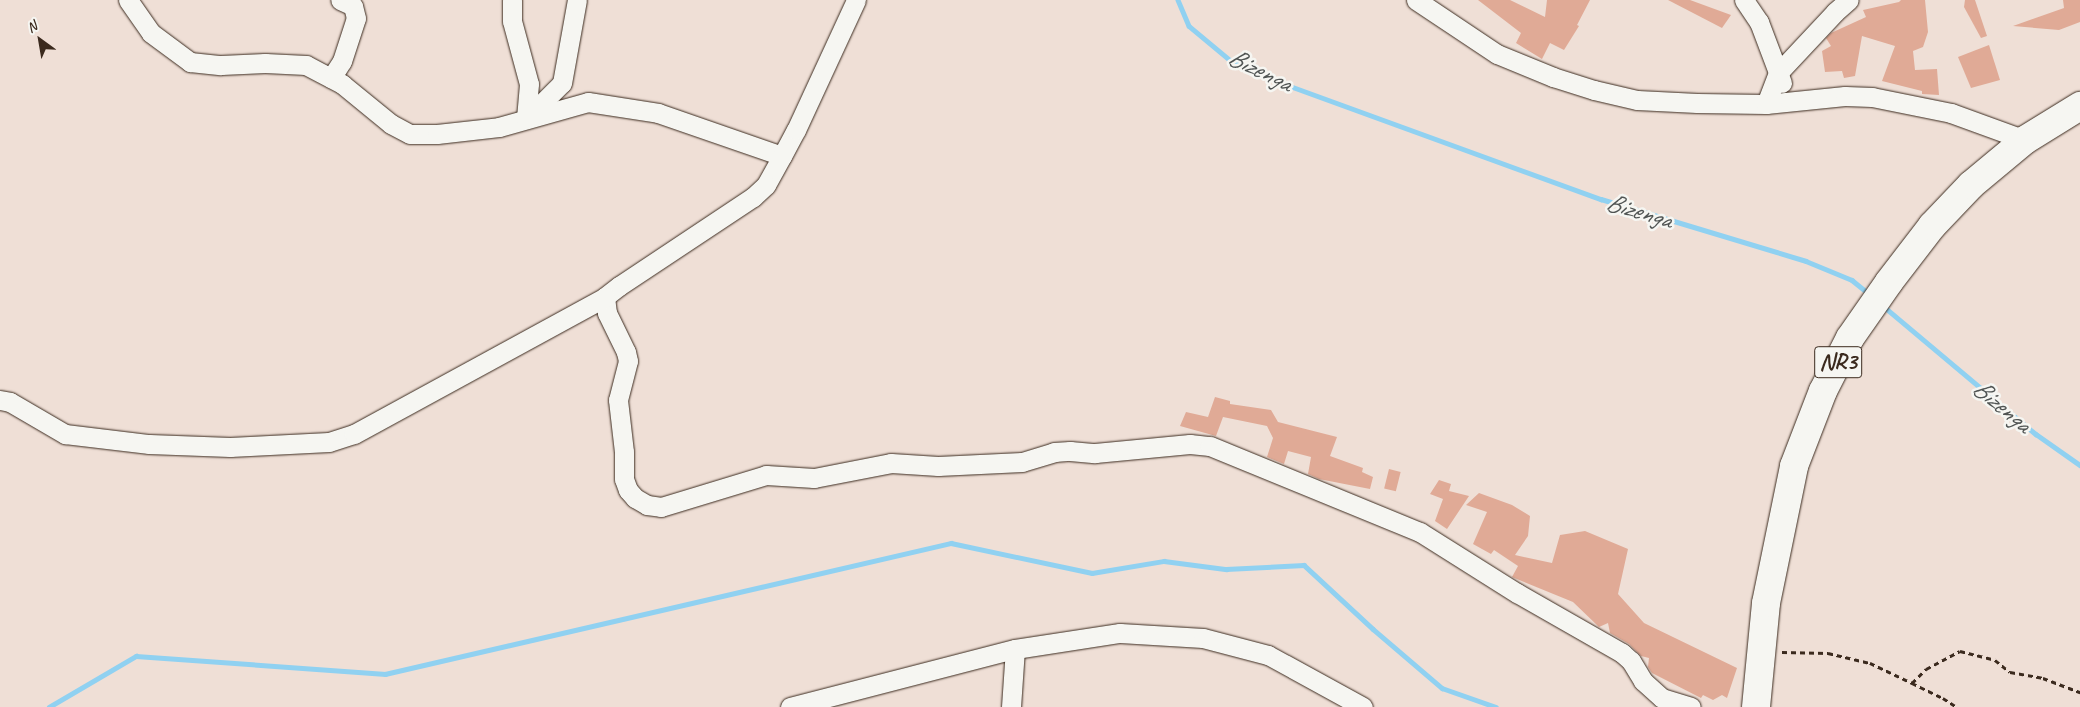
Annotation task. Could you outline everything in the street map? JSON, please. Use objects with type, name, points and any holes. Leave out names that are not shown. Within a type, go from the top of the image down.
[{"type":"highway","name":"NR3","points":[[1756,707],[1766,603],[1794,466],[1823,391],[1850,338],[1889,282],[1932,226],[1971,185],[2025,140],[2080,106]]},
{"type":"street","points":[[128,0],[151,34],[190,62],[221,65],[265,63],[306,65],[331,78],[372,107],[391,124],[410,134],[437,134],[499,128],[588,102],[658,113],[782,156]]},
{"type":"street","points":[[331,78],[342,61],[356,18],[353,6],[340,0]]},
{"type":"street","points":[[512,0],[512,21],[529,84],[526,119]]},
{"type":"street","points":[[526,119],[562,83],[577,0]]},
{"type":"street","points":[[0,400],[10,402],[65,434],[149,444],[221,447],[329,442],[354,434],[605,297],[618,286],[753,197],[766,185],[796,130],[856,0]]},
{"type":"street","points":[[1416,0],[1497,54],[1554,78],[1637,100],[1766,104],[1846,96],[1902,102],[1951,113],[2025,140]]},
{"type":"street","points":[[1744,0],[1759,22],[1789,101]]},
{"type":"street","points":[[1766,104],[1778,73],[1835,12],[1849,0]]},
{"type":"street","points":[[605,297],[607,313],[626,352],[628,361],[618,400],[619,426],[624,452],[624,479],[628,490],[635,498],[647,505],[661,507],[766,475],[814,478],[891,463],[938,466],[1022,462],[1054,452],[1095,453],[1190,444],[1210,446],[1420,532],[1517,593],[1622,653],[1652,691],[1662,698],[1691,707]]},
{"type":"street","points":[[790,707],[1015,649],[1120,633],[1203,638],[1268,655],[1363,707]]},
{"type":"street","points":[[1011,707],[1015,649]]},
{"type":"path","points":[[1760,651],[1828,653],[1870,663],[1943,698],[1957,707]]},
{"type":"path","points":[[1912,683],[1926,669],[1960,651],[1995,660],[2010,672],[2043,678],[2080,692]]},
{"type":"building","points":[[1478,0],[1510,0],[1545,17],[1547,0],[1590,0],[1577,25],[1579,26],[1564,50],[1550,43],[1542,59],[1516,43],[1521,33]]},
{"type":"building","points":[[1668,0],[1690,0],[1731,15],[1722,28]]},
{"type":"building","points":[[1901,0],[1925,0],[1928,32],[1923,47],[1913,51],[1915,70],[1937,69],[1939,95],[1922,94],[1922,91],[1882,81],[1895,46],[1862,36],[1855,76],[1844,78],[1842,71],[1825,72],[1822,51],[1831,46],[1826,38],[1831,33],[1866,17],[1863,10]]},
{"type":"building","points":[[1965,0],[1975,0],[1987,36],[1981,38],[1964,7]]},
{"type":"building","points":[[2063,0],[2080,0],[2080,22],[2059,30],[2013,26],[2064,8]]},
{"type":"building","points":[[1989,45],[2000,80],[1971,88],[1958,57]]},
{"type":"building","points":[[1215,397],[1230,401],[1230,404],[1271,410],[1278,422],[1337,437],[1330,456],[1363,468],[1362,472],[1373,477],[1370,489],[1319,479],[1308,474],[1311,457],[1288,451],[1284,464],[1267,457],[1273,438],[1267,426],[1223,417],[1216,436],[1180,426],[1186,412],[1208,417]]},
{"type":"building","points":[[1389,469],[1401,472],[1396,491],[1384,488]]},
{"type":"building","points":[[1439,480],[1451,484],[1449,491],[1469,496],[1447,529],[1435,521],[1443,499],[1430,494]]},
{"type":"building","points":[[1479,493],[1512,505],[1530,516],[1528,536],[1515,555],[1552,563],[1560,535],[1585,531],[1628,549],[1618,594],[1644,623],[1737,668],[1727,698],[1722,695],[1713,700],[1703,695],[1701,698],[1652,673],[1648,667],[1649,658],[1641,656],[1629,644],[1610,633],[1608,623],[1599,627],[1573,602],[1512,577],[1518,566],[1494,550],[1491,554],[1473,544],[1487,512],[1466,505]]},
{"type":"waterway","name":"Bizenga","points":[[1178,0],[1189,26],[1230,60],[1290,86],[1601,199],[1806,261],[1852,280],[1869,294]]},
{"type":"waterway","name":"Bizenga","points":[[1882,305],[2036,434],[2080,465]]},
{"type":"waterway","points":[[49,707],[136,656],[385,674],[951,543],[1092,573],[1164,561],[1226,569],[1304,565],[1373,629],[1442,688],[1496,707]]}]
